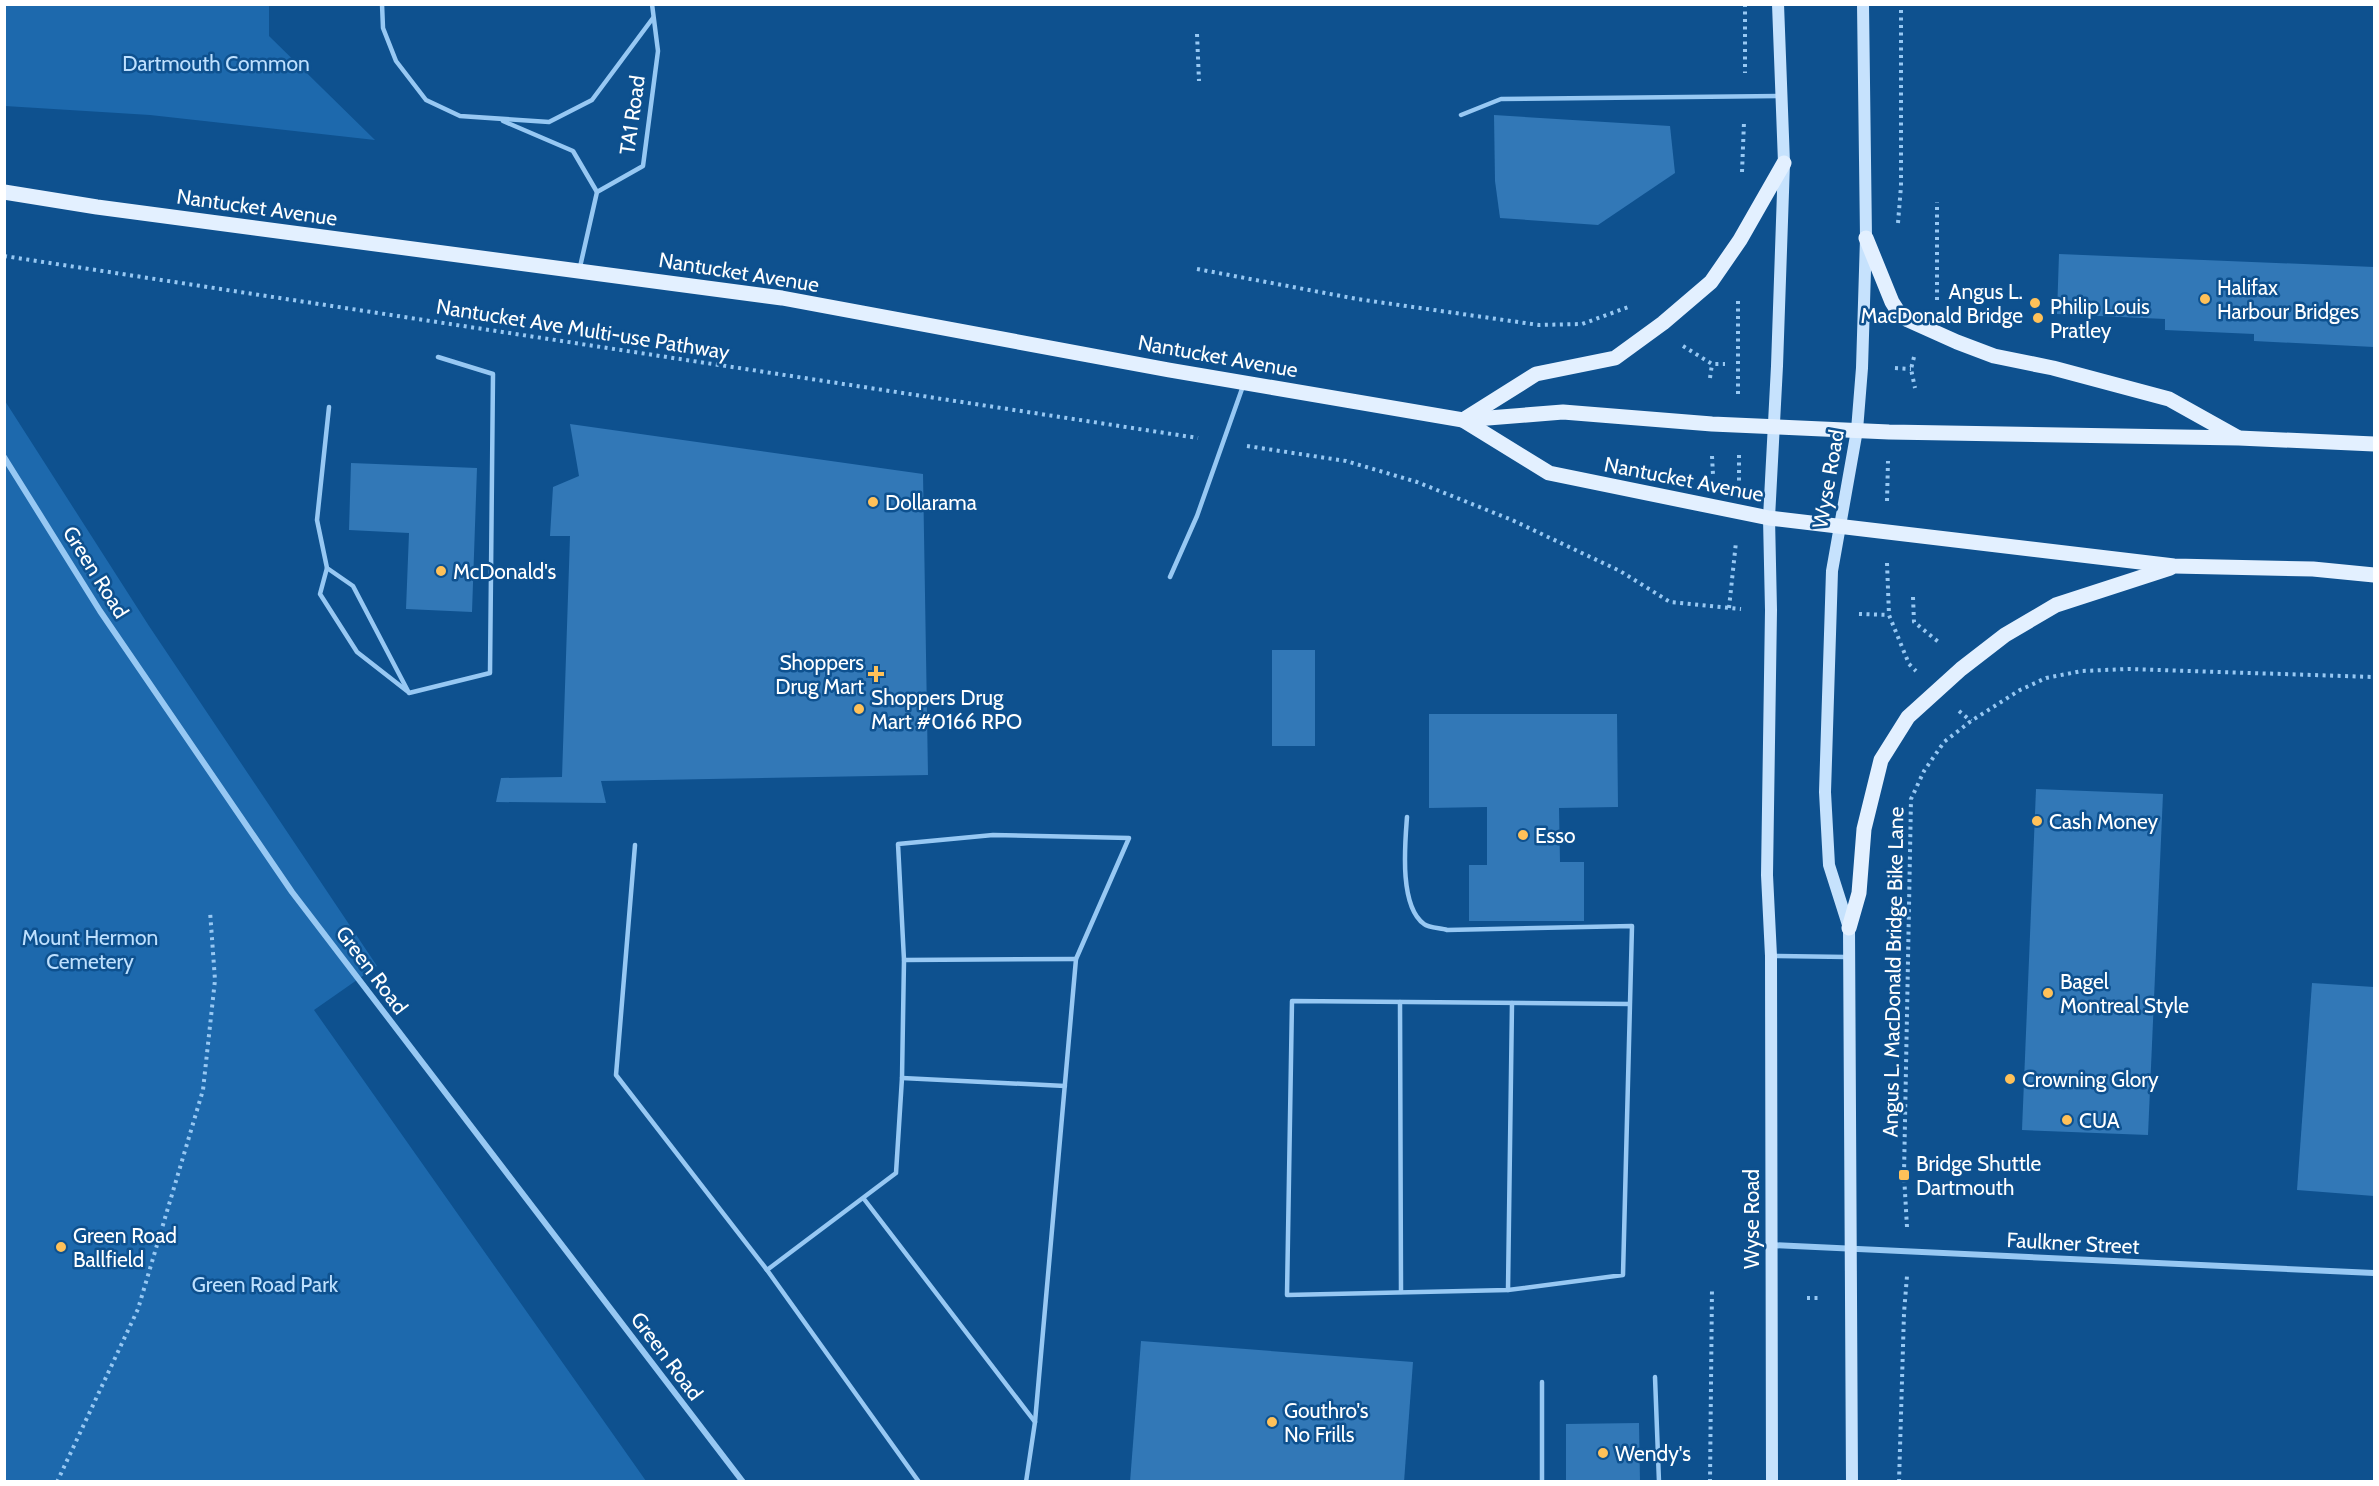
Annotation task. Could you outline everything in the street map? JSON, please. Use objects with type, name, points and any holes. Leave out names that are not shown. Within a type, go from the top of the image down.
[{"type":"main road","name":"Wyse Road","points":[[1772,1482],[1771,956],[1767,875],[1771,610],[1769,518],[1784,163],[1778,4]]},
{"type":"main road","name":"Wyse Road","points":[[1852,1482],[1850,928],[1829,865],[1825,792],[1832,571],[1857,430],[1862,368],[1866,238],[1863,4]]},
{"type":"main road","points":[[1464,420],[1536,374],[1616,358],[1663,323],[1711,282],[1740,240],[1784,163]]},
{"type":"main road","name":"Nantucket Avenue","points":[[4,192],[97,207],[782,298],[1464,420],[1563,412],[1739,425],[1857,430]]},
{"type":"main road","points":[[1866,238],[1892,302],[1899,313],[1908,320],[1994,356],[2053,368],[2169,399],[2239,438]]},
{"type":"main road","name":"Nantucket Avenue","points":[[1464,420],[1549,473],[1769,518],[1840,526]]},
{"type":"main road","points":[[1857,430],[2239,438],[2374,444]]},
{"type":"main road","points":[[1840,526],[2174,566],[2313,569],[2374,574]]},
{"type":"main road","points":[[1850,928],[1859,893],[1864,829],[1881,760],[1908,717],[1961,669],[2005,635],[2046,611],[2067,601],[2174,566]]},
{"type":"street","name":"Green Road","points":[[4,457],[100,611],[292,892],[743,1482]]},
{"type":"street","name":"Faulkner Street","points":[[1770,1245],[2374,1273]]},
{"type":"lane","name":"TA1 Road","points":[[382,4],[382,28],[396,61],[426,100],[460,116],[549,122],[591,100],[653,18]]},
{"type":"lane","name":"TA1 Road","points":[[499,119],[573,151],[597,192],[643,166],[658,51],[652,4]]},
{"type":"lane","points":[[1461,115],[1501,99],[1781,96]]},
{"type":"lane","points":[[580,270],[597,192]]},
{"type":"lane","points":[[409,693],[490,673],[493,374],[438,357]]},
{"type":"lane","points":[[1170,577],[1197,516],[1244,382]]},
{"type":"lane","points":[[329,407],[317,520],[327,568],[320,594],[357,652],[409,693]]},
{"type":"lane","points":[[327,568],[353,586],[409,693]]},
{"type":"lane","points":[[1407,817],[1406,882],[1412,908],[1425,924],[1447,930],[1632,926],[1630,1004],[1623,1275],[1508,1290],[1287,1295],[1292,1000],[1630,1004]]},
{"type":"lane","points":[[767,1270],[896,1173],[902,1078],[904,960],[898,844],[993,835],[1129,838],[1076,959],[1035,1422],[1026,1482]]},
{"type":"lane","points":[[635,845],[616,1075],[767,1270],[919,1482]]},
{"type":"lane","points":[[1771,956],[1849,957]]},
{"type":"lane","points":[[904,960],[1076,959]]},
{"type":"lane","points":[[1401,1002],[1401,1292]]},
{"type":"lane","points":[[1508,1290],[1512,1003]]},
{"type":"lane","points":[[902,1078],[1065,1086]]},
{"type":"lane","points":[[864,1199],[1035,1422]]},
{"type":"lane","points":[[1654,1377],[1659,1482]]},
{"type":"lane","points":[[1542,1382],[1542,1482]]},
{"type":"path","points":[[1742,173],[1745,4]]},
{"type":"path","points":[[1197,34],[1199,81]]},
{"type":"path","points":[[1936,307],[1938,202]]},
{"type":"path","name":"Nantucket Ave Multi-use Pathway","points":[[4,256],[1158,432]]},
{"type":"path","points":[[1197,269],[1357,299],[1539,326],[1582,324],[1638,302]]},
{"type":"path","points":[[1729,608],[1739,512],[1738,297]]},
{"type":"path","points":[[1676,340],[1712,364],[1725,364]]},
{"type":"path","points":[[1710,378],[1712,364]]},
{"type":"path","points":[[1895,368],[1911,369],[1915,388]]},
{"type":"path","points":[[1248,446],[1346,461],[1417,482],[1523,525],[1620,571],[1670,602],[1715,608],[1751,609]]},
{"type":"path","points":[[1712,455],[1713,476]]},
{"type":"path","points":[[1913,597],[1914,622],[1941,644]]},
{"type":"path","points":[[1865,614],[1888,615]]},
{"type":"path","name":"Angus L. MacDonald Bridge Bike Lane","points":[[1899,1482],[1908,1250],[1904,1175],[1911,800],[1924,771],[1944,742],[1971,720],[2020,690],[2046,678],[2082,671],[2128,669],[2374,677]]},
{"type":"path","points":[[57,1482],[138,1309],[203,1090],[215,980],[210,911]]},
{"type":"path","points":[[1710,1482],[1712,1287]]},
{"type":"green space","name":"Dartmouth Common","points":[[4,5],[269,5],[269,36],[375,140],[150,115],[5,106]]},
{"type":"green space","name":"Green Road Park","points":[[5,401],[149,626],[377,966],[314,1010],[646,1481],[5,1481]]},
{"type":"building","points":[[1494,115],[1670,126],[1675,173],[1598,225],[1500,218],[1495,181]]},
{"type":"building","points":[[2059,254],[2374,267],[2374,347],[2254,341],[2254,334],[2165,330],[2165,319],[2057,314]]},
{"type":"building","points":[[570,424],[923,474],[928,775],[601,781],[606,803],[496,802],[501,778],[562,777],[570,536],[550,536],[553,487],[579,476]]},
{"type":"building","name":"McDonald's","points":[[351,463],[477,468],[472,612],[406,609],[409,533],[349,530]]},
{"type":"building","points":[[1272,650],[1315,650],[1315,746],[1272,746]]},
{"type":"building","name":"Esso","points":[[1429,714],[1617,714],[1618,807],[1559,808],[1560,862],[1584,862],[1584,921],[1469,921],[1469,865],[1487,865],[1487,807],[1429,808]]},
{"type":"building","points":[[2036,789],[2163,794],[2148,1135],[2022,1130]]},
{"type":"building","points":[[2312,983],[2374,987],[2374,1196],[2297,1190]]},
{"type":"building","name":"Gouthro's No Frills","points":[[1141,1341],[1413,1362],[1404,1482],[1130,1482]]},
{"type":"building","name":"Wendy's","points":[[1639,1423],[1640,1482],[1566,1482],[1566,1424]]},
{"type":"place","name":"Halifax Harbour Bridges","points":[[2205,299]]},
{"type":"place","name":"Angus L. MacDonald Bridge","points":[[2035,303]]},
{"type":"place","name":"Philip Louis Pratley","points":[[2038,318]]},
{"type":"place","name":"Dollarama","points":[[873,502]]},
{"type":"place","name":"McDonald's","points":[[441,571]]},
{"type":"place","name":"Shoppers Drug Mart","points":[[876,674]]},
{"type":"place","name":"Shoppers Drug Mart #0166 RPO","points":[[859,709]]},
{"type":"place","name":"Cash Money","points":[[2037,821]]},
{"type":"place","name":"Esso","points":[[1523,835]]},
{"type":"place","name":"Bagel Montreal Style","points":[[2048,993]]},
{"type":"place","name":"Crowning Glory","points":[[2010,1079]]},
{"type":"place","name":"CUA","points":[[2067,1120]]},
{"type":"place","name":"Bridge Shuttle Dartmouth","points":[[1904,1175]]},
{"type":"place","name":"Green Road Ballfield","points":[[61,1247]]},
{"type":"place","name":"Gouthro's No Frills","points":[[1272,1422]]},
{"type":"place","name":"Wendy's","points":[[1603,1453]]},
{"type":"park label","name":"Mount Hermon Cemetery","points":[[90,949]]}]
